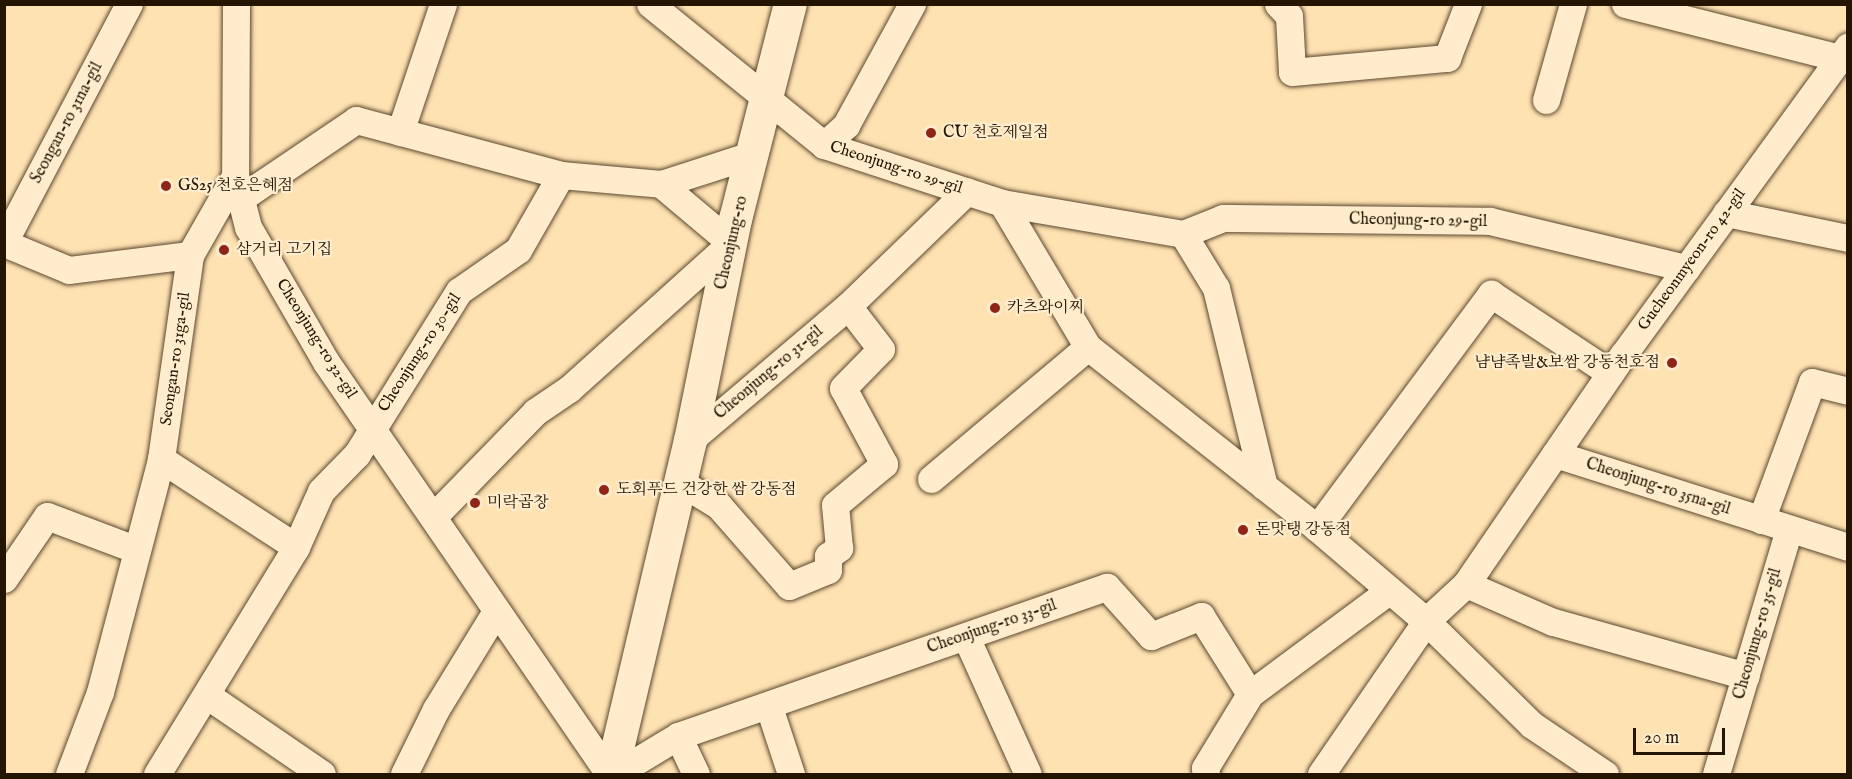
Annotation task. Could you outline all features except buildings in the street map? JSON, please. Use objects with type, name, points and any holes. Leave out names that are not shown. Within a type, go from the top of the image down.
[{"type":"street","name":"Seongan-ro 31na-gil","points":[[129,4],[4,243],[69,270],[190,255]]},
{"type":"street","name":"Cheonjung-ro 32-gil","points":[[236,4],[238,187],[254,237],[326,362],[435,516],[496,611],[612,774]]},
{"type":"street","points":[[400,132],[442,4]]},
{"type":"street","name":"Cheonjung-ro 29-gil","points":[[651,4],[824,145],[1002,203],[1184,234],[1223,218],[1490,221],[1686,268]]},
{"type":"street","name":"Cheonjung-ro","points":[[612,774],[690,440],[731,243],[790,4]]},
{"type":"street","points":[[824,145],[846,125],[912,4]]},
{"type":"street","points":[[1278,4],[1288,16],[1292,72],[1448,58],[1467,4]]},
{"type":"street","points":[[1546,100],[1573,4]]},
{"type":"street","points":[[1634,5],[1845,54]]},
{"type":"street","name":"Gucheonmyeon-ro 42-gil","points":[[1321,774],[1426,621],[1466,584],[1686,268],[1845,54]]},
{"type":"street","points":[[238,187],[356,120],[561,175],[661,184],[754,154]]},
{"type":"street","name":"Cheonjung-ro 30-gil","points":[[372,426],[459,291],[518,250],[561,175]]},
{"type":"street","points":[[435,516],[536,412],[569,388],[731,243],[661,184]]},
{"type":"street","name":"Seongan-ro 31ga-gil","points":[[69,774],[100,692],[161,459],[190,255],[238,187]]},
{"type":"street","name":"Cheonjung-ro 31-gil","points":[[690,440],[848,306],[967,191]]},
{"type":"street","points":[[1002,203],[1089,348],[1317,528],[1390,590],[1426,621],[1532,725],[1605,774]]},
{"type":"street","points":[[1726,213],[1848,238]]},
{"type":"street","points":[[1184,234],[1216,288],[1264,486]]},
{"type":"street","points":[[1317,528],[1491,294],[1611,373]]},
{"type":"street","points":[[680,482],[719,506],[789,586],[828,570],[828,556],[839,548],[835,504],[884,464],[843,388],[881,349],[848,306]]},
{"type":"street","points":[[931,479],[1089,348]]},
{"type":"street","points":[[1761,520],[1812,382],[1848,391]]},
{"type":"street","points":[[157,774],[208,696],[296,547],[321,491],[357,454],[372,426]]},
{"type":"street","name":"Cheonjung-ro 35na-gil","points":[[1555,454],[1848,547]]},
{"type":"street","points":[[161,459],[296,547]]},
{"type":"street","points":[[9,564],[47,516],[137,550]]},
{"type":"street","name":"Cheonjung-ro 35-gil","points":[[1716,774],[1789,529]]},
{"type":"street","points":[[1466,584],[1553,622],[1746,676]]},
{"type":"street","name":"Cheonjung-ro 33-gil","points":[[612,774],[678,736],[1107,587],[1151,636],[1201,616],[1250,694]]},
{"type":"street","points":[[1206,774],[1205,768],[1250,694],[1390,590]]},
{"type":"street","points":[[404,774],[435,709],[496,611]]},
{"type":"street","points":[[966,637],[1028,774]]},
{"type":"street","points":[[208,696],[322,774]]},
{"type":"street","points":[[769,706],[791,774]]},
{"type":"street","points":[[678,736],[696,774]]},
{"type":"place","name":"CU 천호제일점","points":[[931,133]]},
{"type":"place","name":"GS25 천호은혜점","points":[[166,186]]},
{"type":"place","name":"삼거리 고기집","points":[[224,250]]},
{"type":"place","name":"카츠와이찌","points":[[995,308]]},
{"type":"place","name":"냠냠족발&보쌈 강동천호점","points":[[1672,363]]},
{"type":"place","name":"도회푸드 건강한 쌈 강동점","points":[[604,490]]},
{"type":"place","name":"미락곱창","points":[[475,503]]},
{"type":"place","name":"돈맛탱 강동점","points":[[1243,530]]}]
